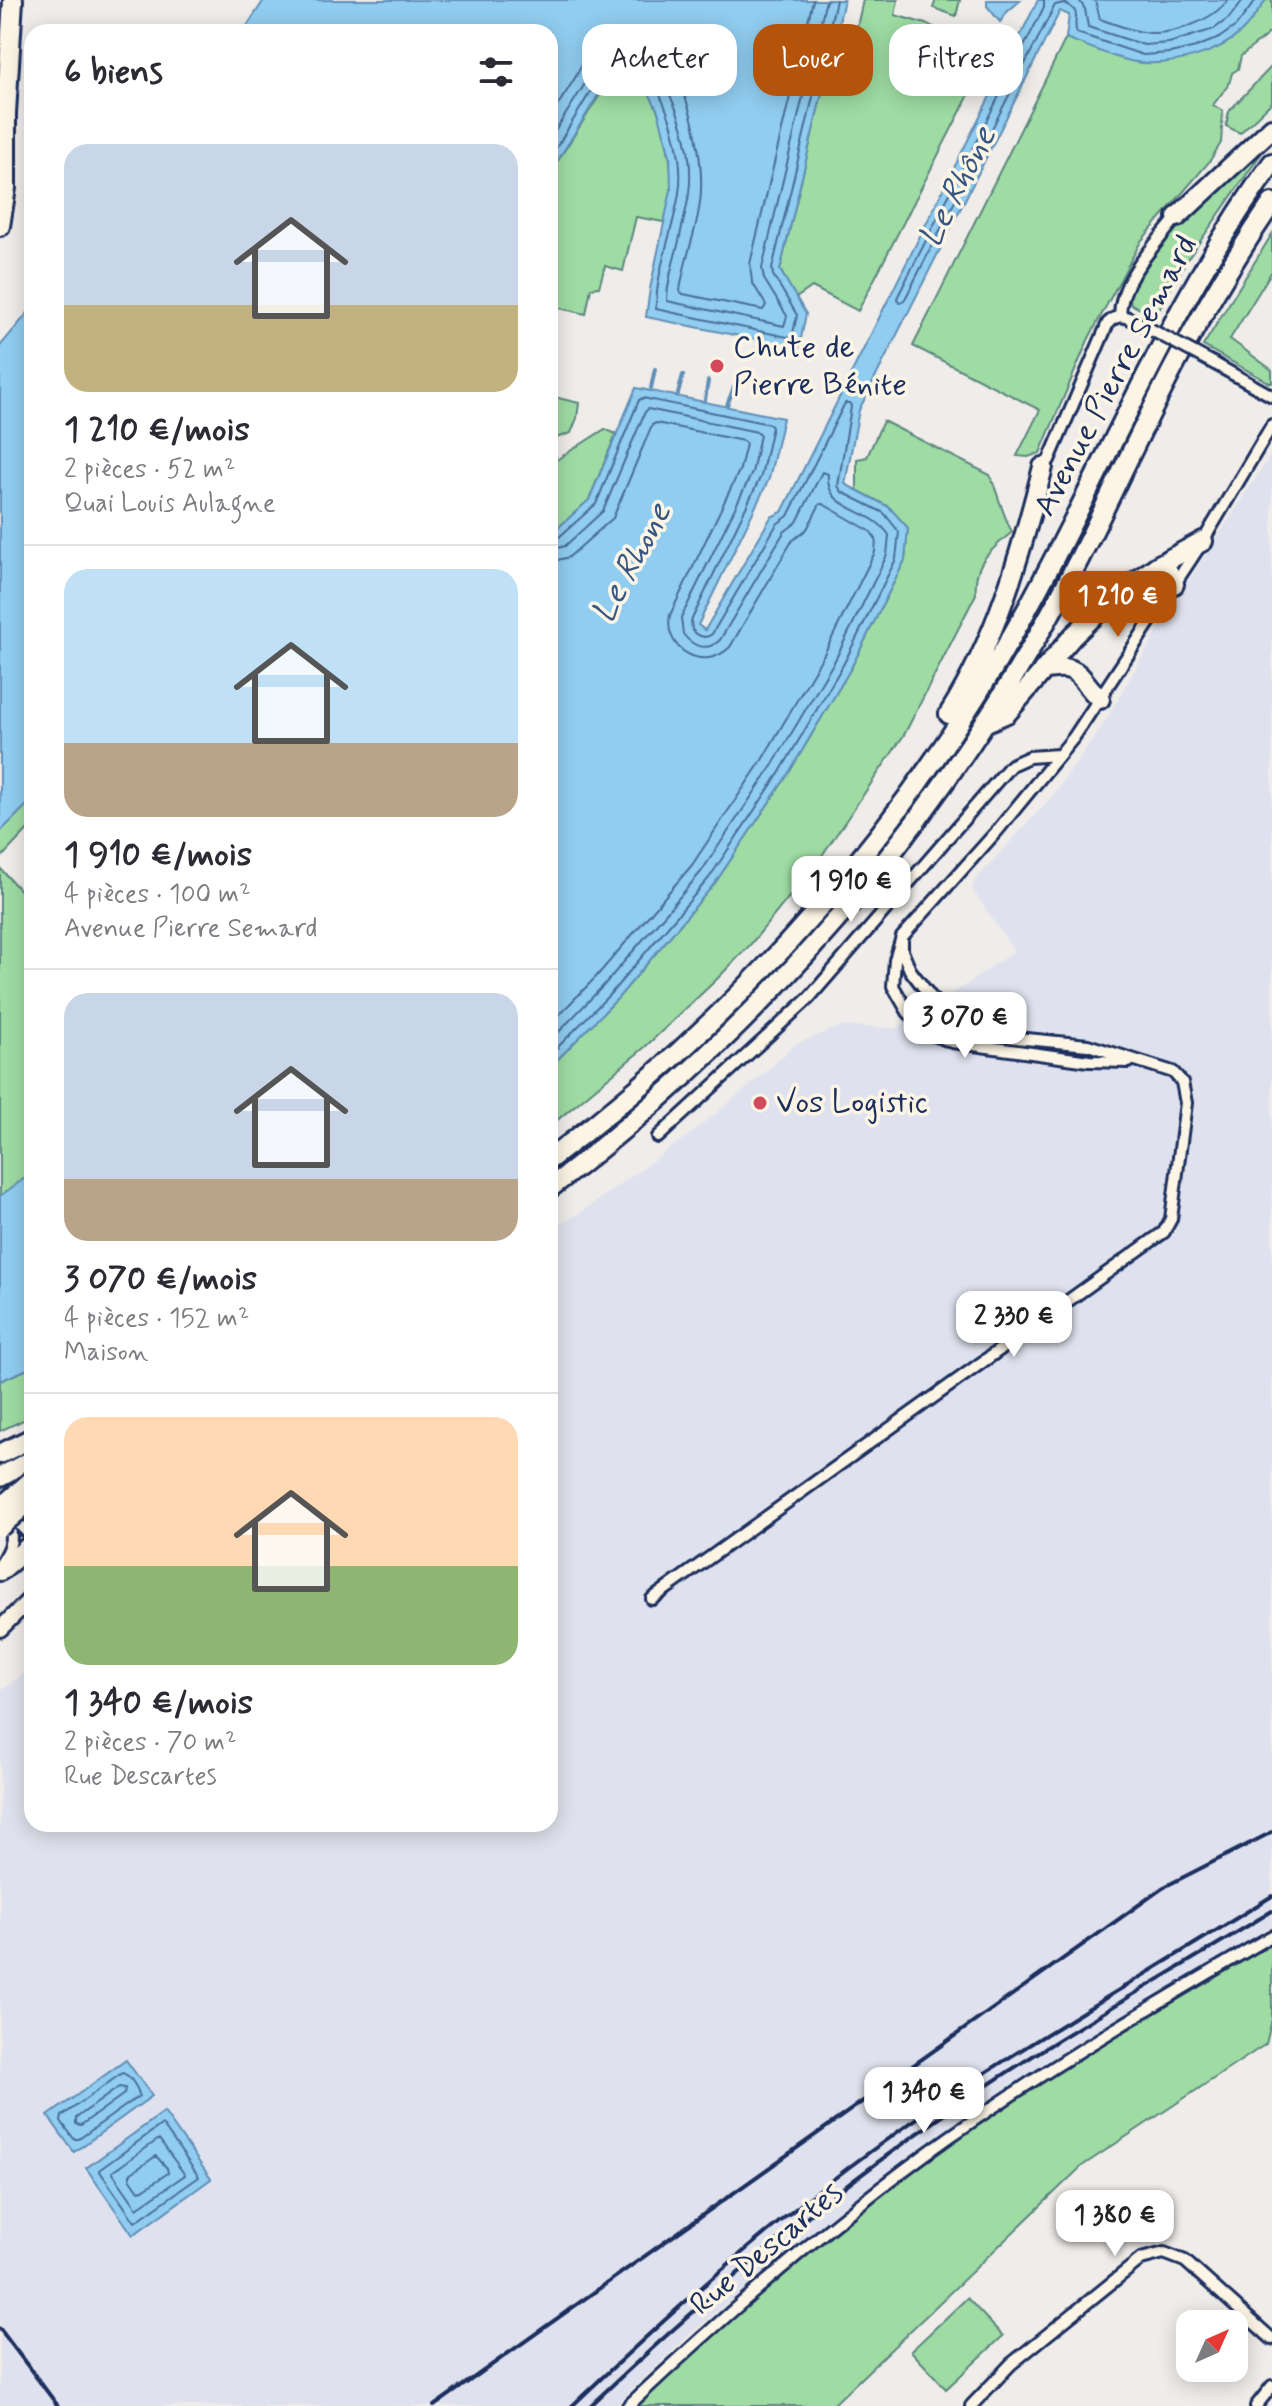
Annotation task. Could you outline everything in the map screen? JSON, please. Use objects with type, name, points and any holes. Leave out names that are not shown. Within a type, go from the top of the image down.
[{"type":"highway","points":[[0,226],[6,188],[6,113],[13,0]]},
{"type":"highway","points":[[0,152],[6,113]]},
{"type":"highway","points":[[1177,217],[1272,128]]},
{"type":"highway","name":"Avenue Pierre Semard","points":[[558,1153],[661,1069],[753,982],[882,830],[948,737],[1025,613],[1176,315],[1219,242],[1272,163]]},
{"type":"highway","name":"Avenue Pierre Semard","points":[[558,1182],[671,1090],[771,994],[823,936],[923,813],[1036,639],[1081,556],[1177,361],[1272,203]]},
{"type":"highway","points":[[948,737],[948,715],[981,654],[1012,580],[1043,467]]},
{"type":"highway","points":[[984,723],[1007,713],[1073,636],[1112,599],[1157,566],[1203,541]]},
{"type":"highway","points":[[1157,566],[1164,567],[1171,574],[1174,584]]},
{"type":"highway","points":[[1043,670],[1068,667],[1082,676],[1100,699]]},
{"type":"highway","points":[[0,1454],[24,1442]]},
{"type":"highway","points":[[0,1477],[24,1470]]},
{"type":"highway","points":[[0,1508],[24,1476]]},
{"type":"highway","points":[[0,1527],[24,1506]]},
{"type":"highway","points":[[0,1571],[24,1551]]},
{"type":"street","points":[[1120,316],[1127,282],[1177,217]]},
{"type":"street","points":[[1043,467],[1049,460],[1108,323],[1120,316],[1133,320],[1272,396]]},
{"type":"street","points":[[1143,1062],[1074,1059],[952,1042],[927,1032],[908,1012],[893,986],[895,960],[902,937],[997,831],[1074,737],[1203,541],[1272,425]]},
{"type":"street","points":[[658,1137],[809,998],[1011,765],[1029,757],[1058,755]]},
{"type":"street","points":[[652,1599],[1164,1232],[1171,1219],[1186,1103],[1182,1082],[1173,1072],[1088,1045],[975,1034],[959,1028],[947,1018],[910,970],[902,951],[902,937]]},
{"type":"street","points":[[0,1508],[24,1530]]},
{"type":"street","points":[[0,1508],[13,1536],[0,1564]]},
{"type":"street","points":[[0,1629],[24,1605]]},
{"type":"street","name":"Rue Descartes","points":[[628,2406],[781,2268],[946,2140],[1148,2010],[1272,1936]]},
{"type":"street","points":[[971,2406],[1011,2364],[1141,2259],[1164,2253],[1185,2261],[1272,2339]]},
{"type":"street","points":[[1256,2406],[1272,2386]]},
{"type":"shaded area","points":[[1272,453],[1272,1926],[1056,2058],[919,2150],[813,2232],[688,2336],[615,2406],[0,2406],[0,1691],[24,1674],[24,1832],[558,1832],[558,1225],[689,1135],[796,1044],[842,1026],[897,1028],[1014,951],[972,889],[975,880],[1051,798],[1100,730],[1173,604]]},
{"type":"green space","points":[[863,0],[898,0],[895,15],[926,24],[889,24],[889,96],[968,96],[858,311],[812,287],[796,298],[780,270],[821,96],[873,96],[873,24],[858,24]]},
{"type":"green space","points":[[936,0],[960,0],[956,16],[933,8]]},
{"type":"green space","points":[[1266,0],[1272,0],[1272,31],[1241,56],[1238,69],[1232,73],[1229,84],[1213,105],[1223,111],[1221,143],[1209,162],[1141,241],[1088,340],[1040,453],[1028,457],[1017,456],[1040,410],[913,346],[1066,38],[1142,63],[1243,30]]},
{"type":"green space","points":[[1272,66],[1272,102],[1240,133],[1226,126],[1229,111]]},
{"type":"green space","points":[[599,96],[650,96],[667,141],[670,161],[670,199],[664,222],[636,217],[623,271],[605,266],[599,287],[591,288],[586,314],[558,308],[558,160]]},
{"type":"green space","points":[[1264,145],[1265,148],[1185,263],[1155,317],[1131,304],[1129,293],[1150,261],[1195,205]]},
{"type":"green space","points":[[1272,234],[1272,271],[1230,339],[1272,370],[1270,383],[1203,346]]},
{"type":"green space","points":[[558,398],[579,403],[571,433],[558,437]]},
{"type":"green space","points":[[883,421],[990,475],[1012,532],[980,565],[976,594],[904,735],[819,860],[750,945],[715,981],[645,1047],[558,1119],[558,1059],[618,998],[715,883],[787,776],[851,668],[905,560],[908,528],[889,507],[857,490],[857,459],[867,457]]},
{"type":"green space","points":[[605,429],[616,434],[589,500],[558,528],[558,459]]},
{"type":"green space","points":[[24,806],[24,834],[0,859],[0,831]]},
{"type":"green space","points":[[0,868],[24,895],[24,1179],[0,1196]]},
{"type":"green space","points":[[24,1370],[24,1420],[0,1431],[0,1381]]},
{"type":"green space","points":[[1272,1942],[1272,2019],[1266,2044],[1082,2166],[832,2406],[634,2406],[775,2280],[923,2163],[1095,2049]]},
{"type":"green space","points":[[967,2298],[1003,2336],[946,2389],[911,2351]]},
{"type":"water","points":[[264,0],[844,0],[838,24],[753,24],[753,96],[821,96],[780,270],[806,314],[799,348],[646,317],[671,190],[670,156],[658,111],[650,96],[737,96],[737,24],[582,24],[582,96],[598,96],[558,160],[558,24],[248,24]]},
{"type":"water","points":[[987,0],[1021,0],[1000,22],[987,6]]},
{"type":"water","points":[[1038,0],[1266,0],[1243,30],[1223,45],[1183,60],[1156,63],[1125,60],[1066,38],[1069,15],[1060,11],[1023,84],[1023,30]]},
{"type":"water","points":[[990,96],[1017,96],[859,410],[845,484],[889,507],[908,528],[905,560],[851,668],[787,776],[715,883],[618,998],[558,1059],[558,528],[589,500],[636,388],[783,418],[769,479],[698,625],[705,630],[771,517],[782,512]]},
{"type":"water","points":[[24,318],[24,808],[0,832],[0,346]]},
{"type":"water","points":[[24,1179],[24,1370],[0,1381],[0,1196]]},
{"type":"water","points":[[126,2060],[152,2096],[74,2152],[48,2116]]},
{"type":"water","points":[[164,2112],[211,2179],[133,2235],[86,2168]]},
{"type":"waterway","points":[[651,388],[655,369]]},
{"type":"waterway","points":[[678,394],[683,375]]},
{"type":"waterway","points":[[705,400],[708,381]]},
{"type":"waterway","points":[[727,405],[734,387]]},
{"type":"railway","points":[[434,2406],[1164,1887],[1272,1832]]},
{"type":"railway","points":[[572,2406],[722,2269],[882,2143],[1026,2047],[1272,1896]]},
{"type":"railway","points":[[590,2406],[768,2248],[908,2140],[1034,2055],[1272,1911]]},
{"type":"railway","points":[[0,2329],[58,2406]]},
{"type":"place","name":"Chute de Pierre Bénite","points":[[717,366]]},
{"type":"place","name":"Vos Logistic","points":[[760,1103]]},
{"type":"water label","name":"Le Rhône","points":[[958,187]]},
{"type":"water label","name":"Le Rhone","points":[[632,563]]}]
